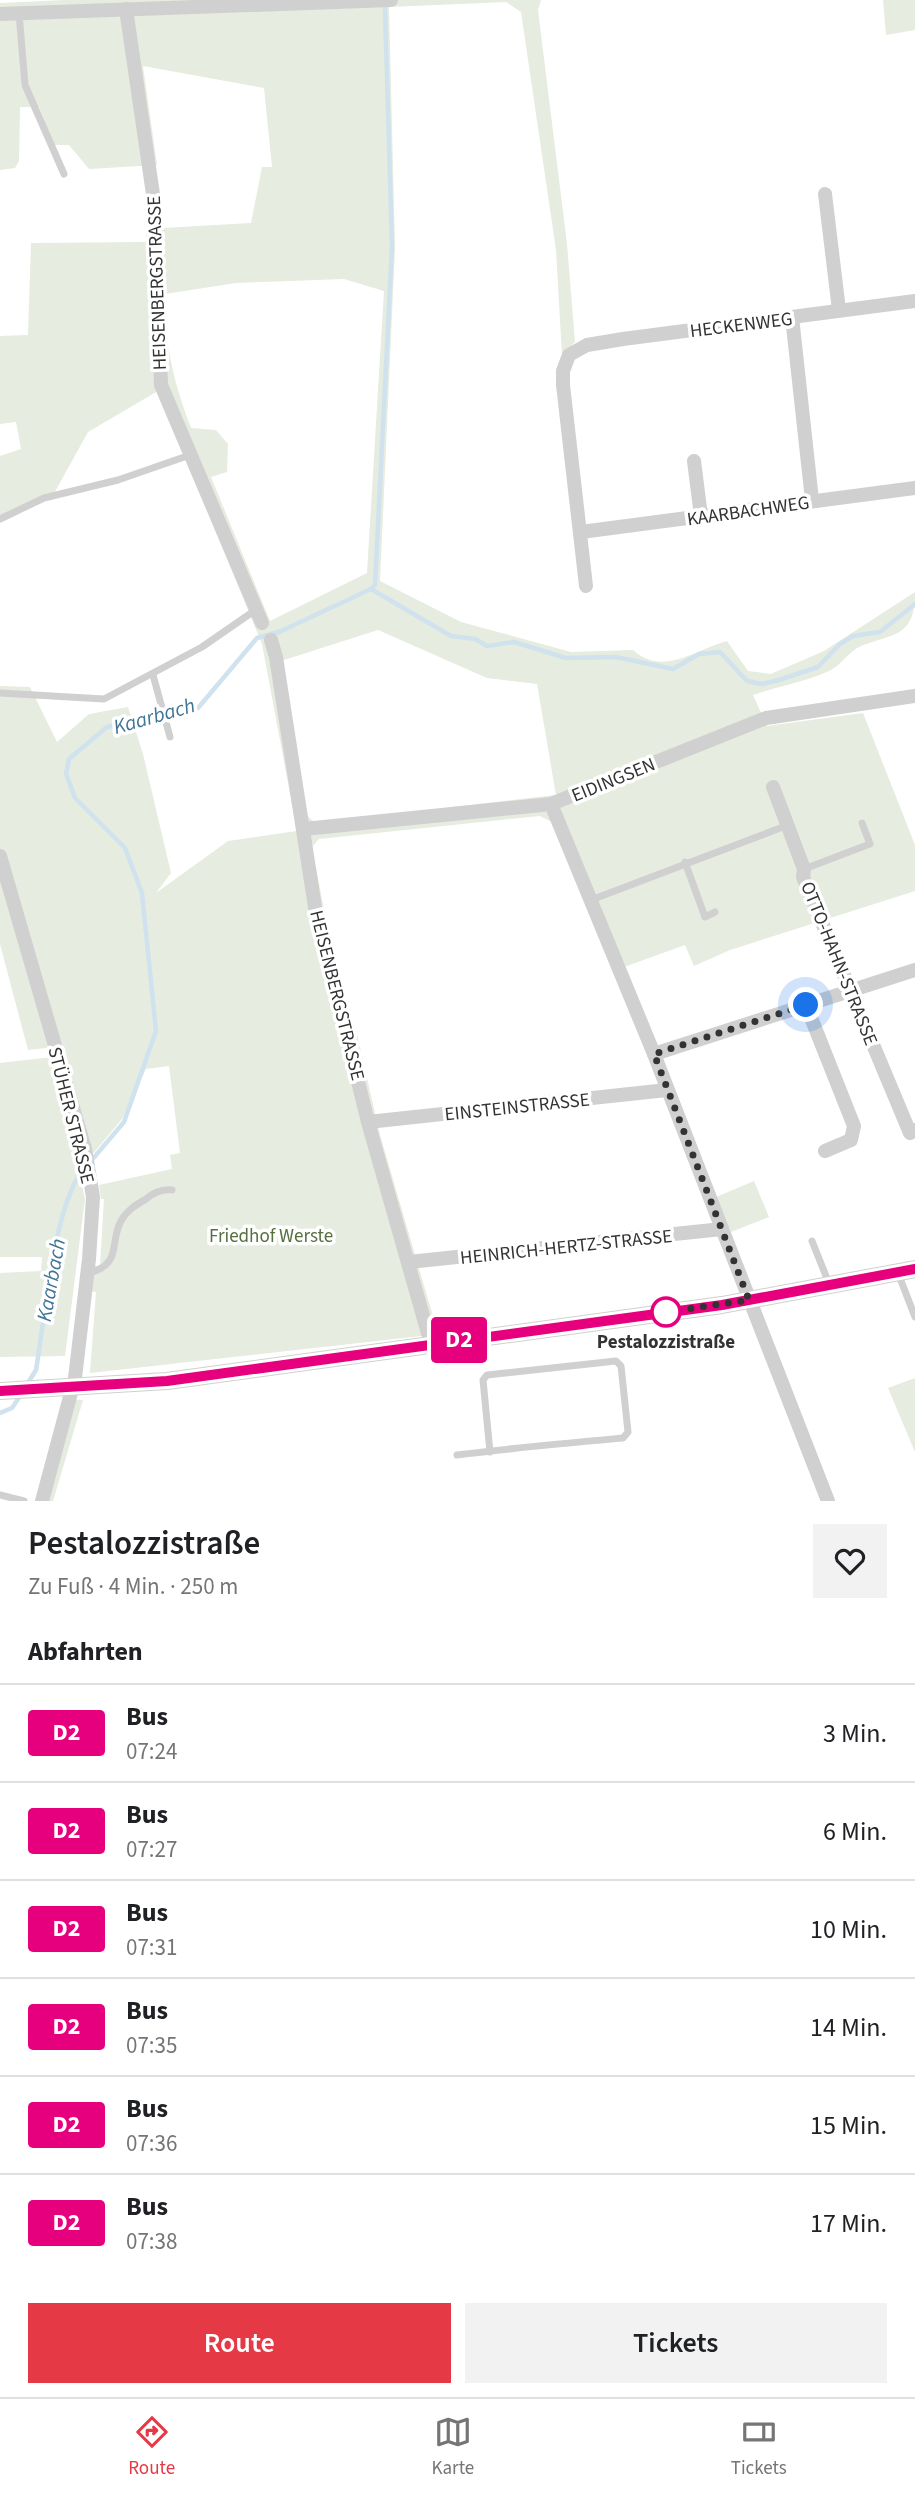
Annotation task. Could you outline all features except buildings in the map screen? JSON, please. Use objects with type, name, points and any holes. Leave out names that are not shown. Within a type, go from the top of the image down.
[{"type":"street","points":[[0,14],[391,0]]},
{"type":"street","name":"HEISENBERGSTRASSE","points":[[126,9],[155,208],[161,384],[259,616]]},
{"type":"street","points":[[825,194],[839,310]]},
{"type":"street","name":"HECKENWEG","points":[[581,532],[563,384],[563,371],[569,355],[587,345],[915,301]]},
{"type":"street","points":[[792,317],[812,500]]},
{"type":"street","points":[[694,461],[701,516]]},
{"type":"street","name":"KAARBACHWEG","points":[[581,532],[915,488]]},
{"type":"street","points":[[581,532],[586,586]]},
{"type":"street","name":"HEISENBERGSTRASSE","points":[[271,640],[276,657],[315,906],[368,1122],[431,1344]]},
{"type":"street","name":"EIDINGSEN","points":[[304,830],[551,804],[766,718],[915,696]]},
{"type":"street","name":"OTTO-HAHN-STRASSE","points":[[772,787],[804,869],[803,877],[909,1133],[915,1130]]},
{"type":"street","points":[[551,804],[654,1054],[828,1501]]},
{"type":"street","name":"STÜHER STRASSE","points":[[0,856],[85,1149],[93,1197],[74,1386],[42,1501]]},
{"type":"street","points":[[654,1054],[915,970]]},
{"type":"street","points":[[806,1005],[854,1126],[851,1140],[825,1151]]},
{"type":"street","name":"EINSTEINSTRASSE","points":[[368,1122],[667,1090]]},
{"type":"street","name":"HEINRICH-HERTZ-STRASSE","points":[[409,1262],[722,1229]]},
{"type":"street","points":[[6,1391],[167,1381],[749,1300],[906,1271]]},
{"type":"lane","points":[[19,12],[25,85],[64,174]]},
{"type":"lane","points":[[0,519],[44,498],[118,480],[190,455]]},
{"type":"lane","points":[[0,693],[104,699],[259,616]]},
{"type":"lane","points":[[153,675],[170,737]]},
{"type":"lane","points":[[804,869],[870,844],[862,822]]},
{"type":"lane","points":[[590,900],[788,825]]},
{"type":"lane","points":[[685,862],[705,917],[716,912]]},
{"type":"lane","points":[[87,1273],[97,1270],[111,1258],[119,1224],[127,1212],[150,1195],[172,1190]]},
{"type":"lane","points":[[812,1241],[830,1287]]},
{"type":"lane","points":[[906,1271],[915,1317]]},
{"type":"lane","points":[[457,1455],[490,1452],[623,1438],[628,1432],[621,1366],[616,1362],[488,1375],[483,1380],[490,1452]]},
{"type":"lane","points":[[0,1495],[24,1501]]},
{"type":"green space","name":"Friedhof Werste","points":[[65,0],[541,0],[538,10],[567,244],[575,342],[562,355],[556,250],[521,12],[506,2],[389,7],[395,248],[380,581],[461,622],[571,652],[633,650],[644,658],[667,661],[727,641],[748,671],[771,674],[824,651],[915,592],[911,618],[901,631],[857,648],[835,667],[822,674],[753,695],[767,726],[863,713],[915,845],[915,891],[730,950],[694,966],[685,945],[613,971],[554,823],[540,816],[319,839],[312,847],[331,947],[357,1034],[380,1135],[435,1323],[448,1333],[90,1373],[96,1292],[90,1291],[93,1266],[100,1266],[104,1199],[101,1199],[99,1185],[172,1169],[170,1155],[180,1153],[169,1066],[146,1069],[122,1119],[91,1156],[64,1046],[28,1050],[0,944],[0,686],[30,687],[57,742],[89,714],[128,707],[143,754],[171,873],[156,893],[228,841],[297,831],[262,644],[158,391],[88,432],[52,497],[0,523],[0,456],[21,449],[16,422],[0,424],[0,336],[28,335],[31,243],[146,242],[146,229],[251,223],[262,167],[272,167],[264,88],[143,66],[157,165],[89,169],[69,145],[54,145],[39,107],[20,107],[19,161],[15,168],[0,170],[0,3]],"holes":[[[344,279],[384,291],[367,573],[270,621],[211,477],[227,472],[228,444],[216,430],[191,428],[179,394],[168,347],[165,294],[236,283]],[[378,630],[487,678],[537,684],[556,795],[316,823],[307,816],[281,661]]]},
{"type":"green space","points":[[883,0],[915,0],[915,30],[886,35]]},
{"type":"green space","points":[[53,1057],[85,1199],[65,1356],[0,1357],[0,1273],[41,1271],[42,1257],[0,1257],[0,1063]]},
{"type":"green space","points":[[754,1181],[769,1217],[731,1232],[716,1197]]},
{"type":"green space","points":[[915,1378],[915,1452],[888,1388]]},
{"type":"green space","points":[[68,1399],[83,1400],[53,1501],[38,1501]]},
{"type":"waterway","points":[[371,589],[375,585],[392,247],[385,9]]},
{"type":"waterway","name":"Kaarbach","points":[[91,1161],[124,1122],[156,1031],[142,893],[125,848],[75,798],[66,774],[69,759],[107,727],[198,708],[257,638],[279,632],[371,589],[451,636],[475,639],[487,646],[514,642],[566,658],[616,657],[673,669],[699,654],[720,652],[747,681],[762,684],[818,667],[840,644],[853,636],[880,632],[915,604]]},
{"type":"waterway","name":"Kaarbach","points":[[26,1386],[36,1370],[52,1263],[65,1207],[74,1184],[85,1167]]},
{"type":"waterway","name":"Kaarbach","points":[[0,1413],[12,1408],[20,1396]]},
{"type":"bus line","name":"D2","points":[[0,1391],[167,1381],[722,1305],[830,1287],[915,1269]]},
{"type":"place","name":"Pestalozzistraße","points":[[666,1312]]},
{"type":"route","points":[[666,1312],[749,1300],[654,1054],[806,1005]]}]
